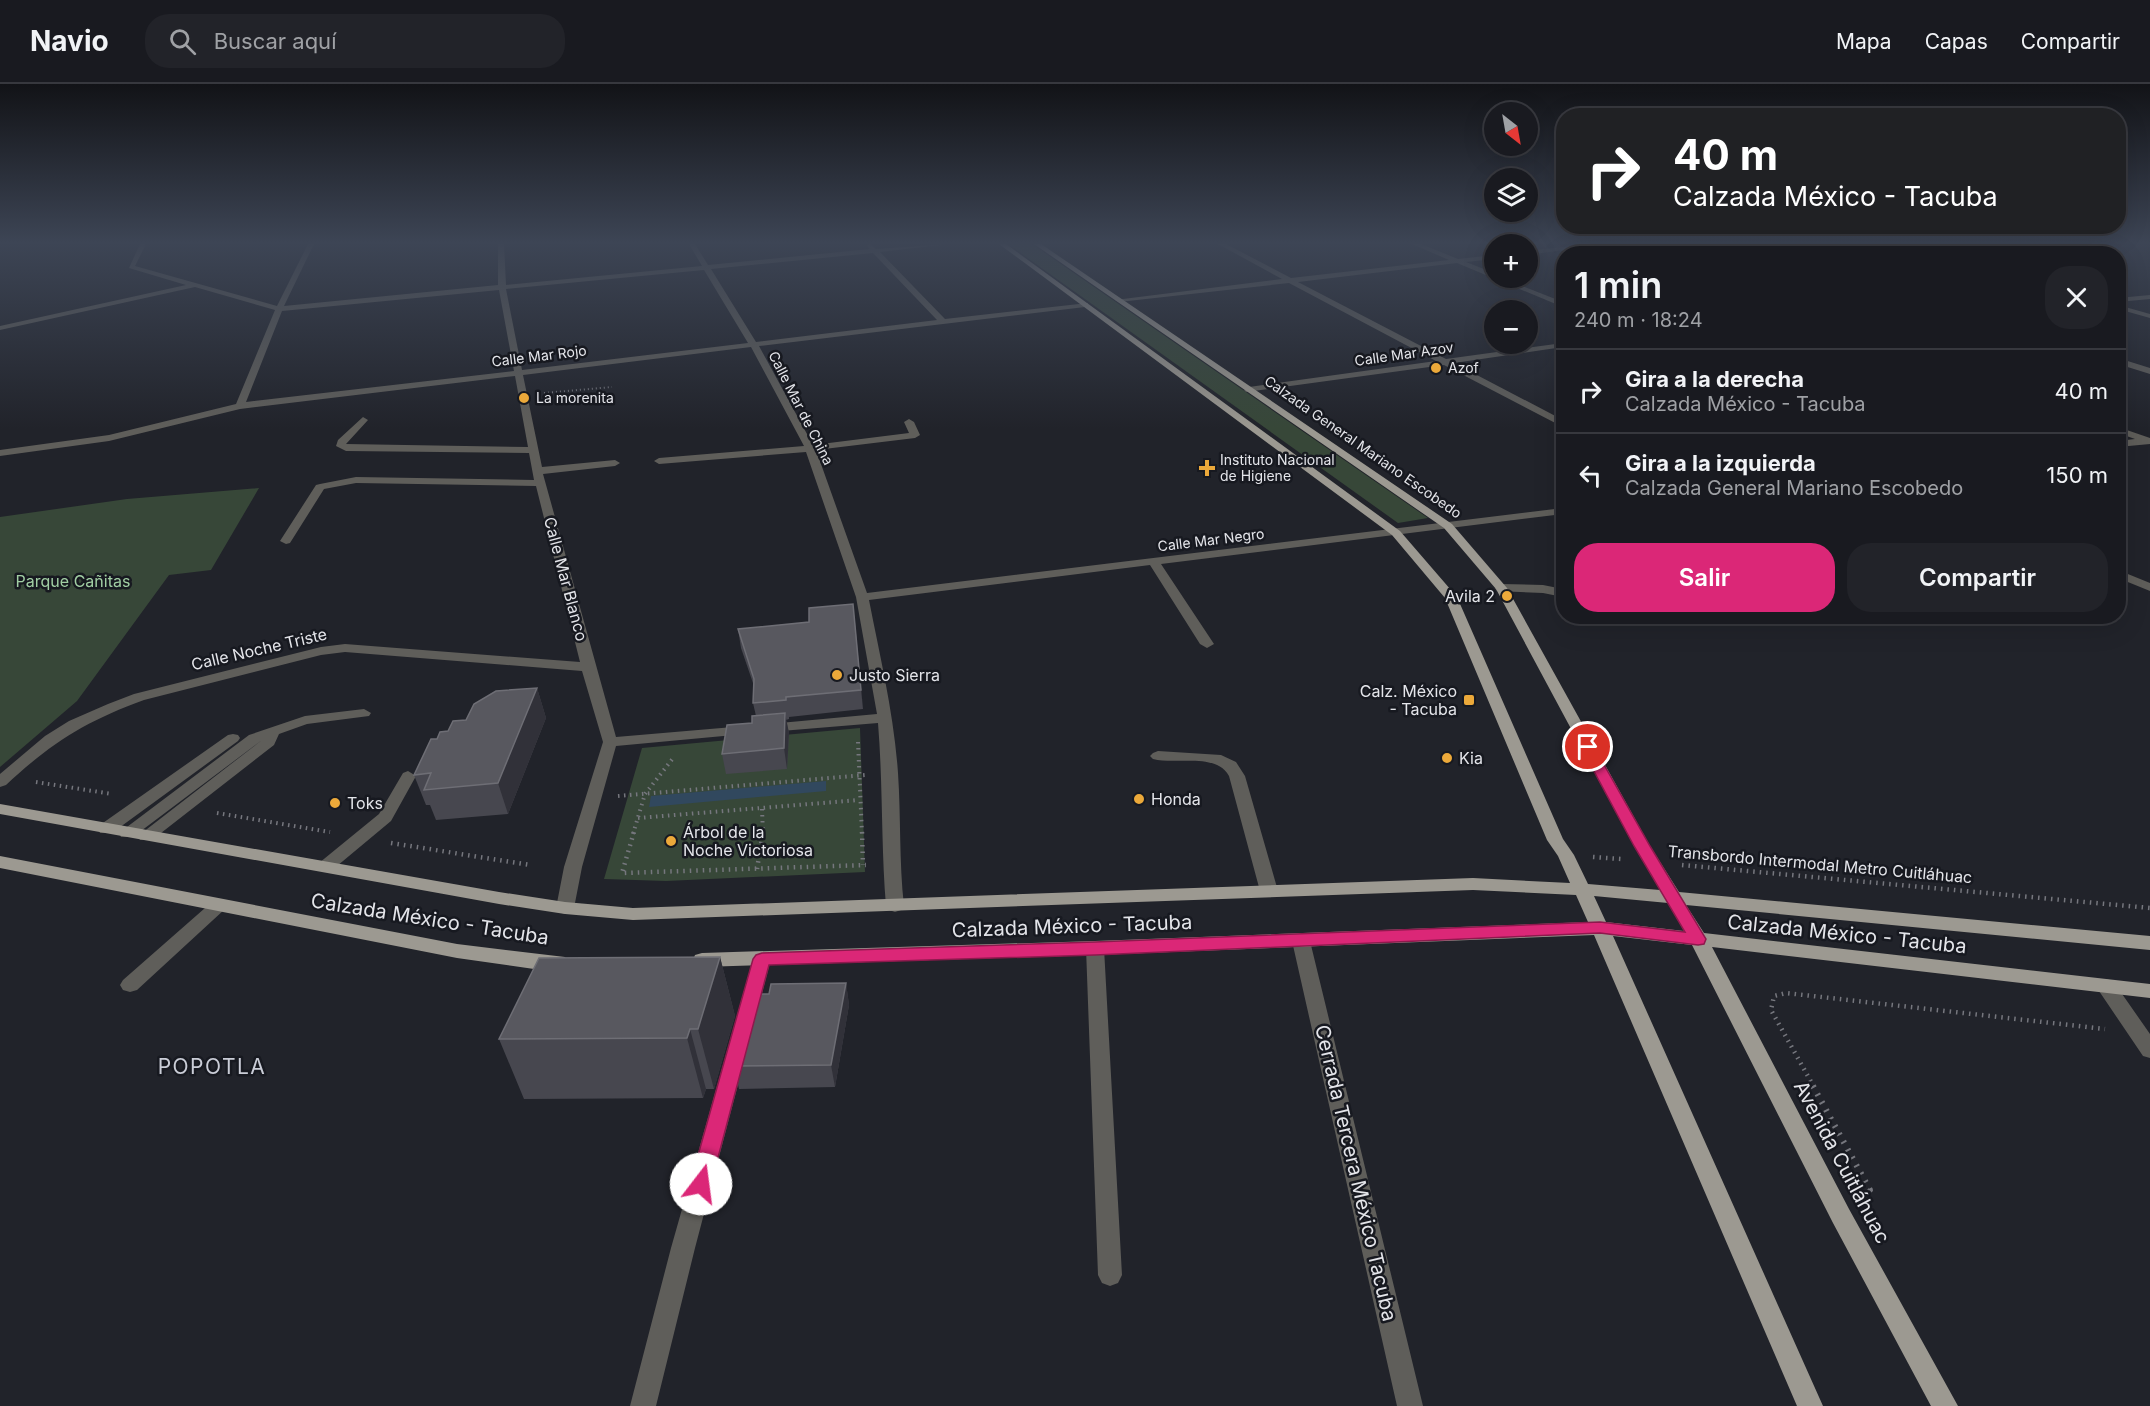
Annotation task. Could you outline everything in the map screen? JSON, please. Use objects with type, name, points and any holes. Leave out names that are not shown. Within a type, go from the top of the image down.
[{"type":"main road","points":[[1085,306],[1396,533],[1451,597],[1555,840],[1566,855],[1600,928],[1810,1406]]},
{"type":"main road","name":"Calzada General Mariano Escobedo","points":[[1127,306],[1448,526],[1501,588],[1652,862],[1698,939]]},
{"type":"main road","name":"Calzada México - Tacuba","points":[[0,809],[565,908],[633,914],[1473,884],[1582,889],[2150,943]]},
{"type":"main road","name":"Calzada México - Tacuba","points":[[0,862],[457,951],[541,963],[576,962]]},
{"type":"main road","name":"Calzada México - Tacuba","points":[[681,960],[1095,948],[1600,928],[2150,991]]},
{"type":"main road","name":"Avenida Cuitláhuac","points":[[1698,939],[1841,1216],[1945,1406]]},
{"type":"street","points":[[0,328],[101,306]]},
{"type":"street","points":[[268,306],[279,309],[313,306]]},
{"type":"street","points":[[240,406],[281,306]]},
{"type":"street","name":"Calle Mar Blanco","points":[[506,306],[539,477],[582,636],[588,667],[610,742]]},
{"type":"street","name":"Calle Mar de China","points":[[729,306],[753,344],[810,448],[862,597],[885,717],[890,773],[891,864],[895,906]]},
{"type":"street","points":[[927,306],[943,322]]},
{"type":"street","name":"Calle Mar Rojo","points":[[0,453],[109,438],[240,406],[1078,306]]},
{"type":"street","points":[[1338,306],[1556,420]]},
{"type":"street","points":[[2126,309],[2150,316]]},
{"type":"street","name":"Calle Mar Azov","points":[[1249,390],[1556,346]]},
{"type":"street","points":[[2126,364],[2150,371]]},
{"type":"street","points":[[363,420],[341,442],[341,446],[346,448],[534,450]]},
{"type":"street","points":[[659,461],[810,448],[915,435],[909,422]]},
{"type":"street","points":[[2126,433],[2149,440]]},
{"type":"street","points":[[2126,443],[2149,440]]},
{"type":"street","points":[[286,541],[316,491],[329,484],[356,480],[539,477],[615,463]]},
{"type":"street","name":"Calle Mar Negro","points":[[862,597],[1556,512]]},
{"type":"street","points":[[1154,562],[1207,644]]},
{"type":"street","points":[[2126,577],[2150,587]]},
{"type":"street","points":[[1501,588],[1556,592]]},
{"type":"street","name":"Calle Noche Triste","points":[[3,779],[38,747],[77,722],[117,705],[139,697],[321,651],[345,648],[588,667]]},
{"type":"street","points":[[127,833],[254,738],[305,720],[364,713]]},
{"type":"street","points":[[565,908],[573,867],[610,742],[885,717]]},
{"type":"street","points":[[146,836],[269,742],[273,731]]},
{"type":"street","points":[[106,829],[233,738]]},
{"type":"street","points":[[1158,756],[1216,758],[1230,765],[1237,776],[1269,891]]},
{"type":"street","points":[[325,867],[385,817],[408,776]]},
{"type":"street","points":[[130,984],[219,905]]},
{"type":"street","name":"Cerrada Tercera México Tacuba","points":[[1301,940],[1410,1406]]},
{"type":"street","points":[[1095,948],[1110,1275]]},
{"type":"street","points":[[643,1406],[683,1248],[762,959]]},
{"type":"street","points":[[2106,986],[2136,1033],[2150,1050]]},
{"type":"path","points":[[524,395],[612,387]]},
{"type":"path","points":[[858,720],[863,865]]},
{"type":"path","points":[[675,756],[645,794],[622,873],[891,864]]},
{"type":"path","points":[[594,798],[890,773]]},
{"type":"path","points":[[3,779],[146,800]]},
{"type":"path","points":[[638,818],[859,800]]},
{"type":"path","points":[[183,807],[530,866]]},
{"type":"path","points":[[757,869],[764,826],[762,809]]},
{"type":"path","name":"Transbordo Intermodal Metro Cuitláhuac","points":[[1566,855],[2150,908]]},
{"type":"path","points":[[1841,1216],[1870,1190],[1771,1010],[1774,996],[1786,993],[2136,1033]]},
{"type":"green space","points":[[1094,306],[1121,306],[1428,518],[1398,523]]},
{"type":"green space","name":"Parque Cañitas","points":[[259,488],[211,570],[169,575],[77,701],[0,767],[0,517],[127,499]]},
{"type":"green space","points":[[860,728],[865,872],[666,881],[604,879],[642,748]]},
{"type":"water","points":[[826,781],[826,791],[649,807],[651,796]]},
{"type":"building","points":[[853,604],[861,690],[786,697],[786,700],[753,703],[754,679],[738,629],[809,622],[809,608]]},
{"type":"building","points":[[537,688],[498,783],[424,790],[431,773],[414,775],[431,739],[437,739],[440,732],[448,731],[453,721],[466,720],[474,704],[496,691]]},
{"type":"building","points":[[785,713],[784,748],[722,754],[727,725],[752,723],[752,716]]},
{"type":"building","points":[[720,957],[698,1029],[690,1029],[687,1038],[499,1039],[539,958]]},
{"type":"building","points":[[846,983],[831,1065],[734,1066],[753,994],[769,994],[771,984]]},
{"type":"place","name":"Azof","points":[[1436,368]]},
{"type":"place","name":"La morenita","points":[[524,398]]},
{"type":"place","name":"Instituto Nacional de Higiene","points":[[1207,468]]},
{"type":"place","name":"Avila 2","points":[[1507,596]]},
{"type":"place","name":"Justo Sierra","points":[[837,675]]},
{"type":"place","name":"Calz. México - Tacuba","points":[[1469,700]]},
{"type":"place","name":"Kia","points":[[1447,758]]},
{"type":"place","name":"Honda","points":[[1139,799]]},
{"type":"place","name":"Toks","points":[[335,803]]},
{"type":"place","name":"Árbol de la Noche Victoriosa","points":[[671,841]]},
{"type":"district","name":"POPOTLA","points":[[212,1067]]},
{"type":"route","points":[[701,1184],[762,959],[1600,928],[1698,939],[1642,846],[1588,747]]}]
